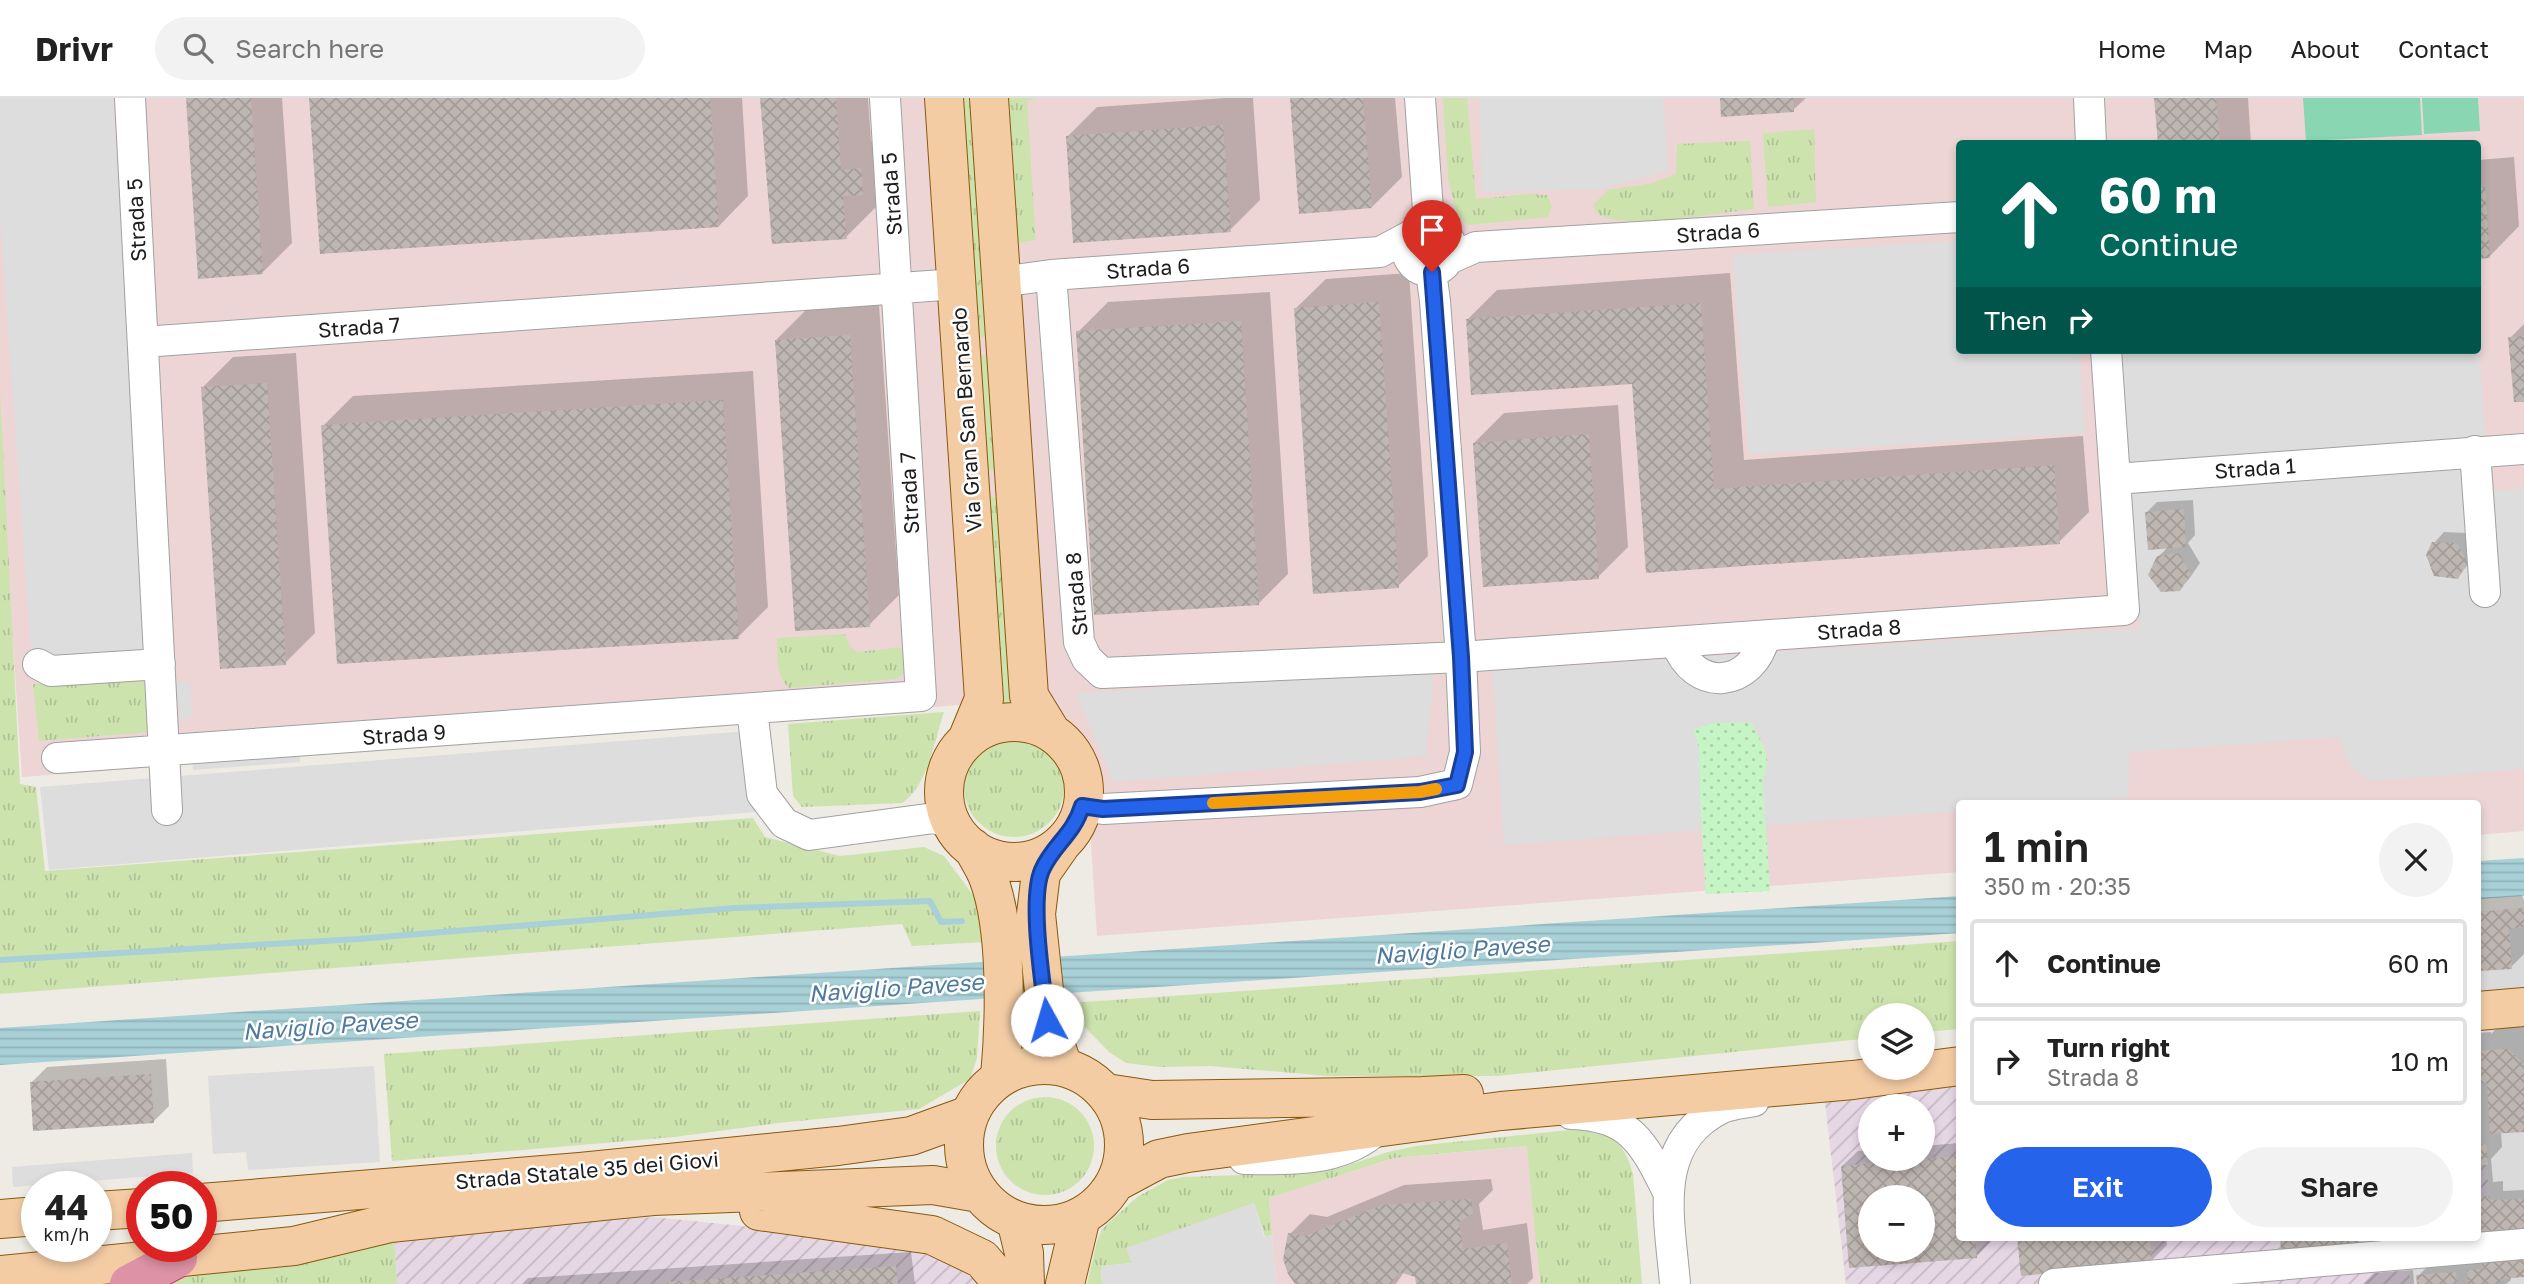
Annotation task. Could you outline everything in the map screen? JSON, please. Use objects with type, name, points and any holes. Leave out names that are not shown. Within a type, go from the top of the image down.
[{"type":"highway","points":[[129,1284],[165,1262]]},
{"type":"main road","name":"Via Gran San Bernardo","points":[[944,98],[984,699],[967,740]]},
{"type":"main road","name":"Via Gran San Bernardo","points":[[989,98],[1029,696],[1051,732]]},
{"type":"main road","points":[[1000,1077],[1004,1020],[998,915],[988,877],[945,801],[945,778],[953,757],[967,740],[986,727],[1008,722],[1030,724],[1051,732],[1067,746],[1078,764],[1084,785],[1082,806],[1075,826],[1041,873],[1037,914],[1047,1020],[1063,1067]]},
{"type":"main road","points":[[962,835],[982,854],[1002,861],[1024,861],[1044,855],[1062,843]]},
{"type":"main road","points":[[2481,1011],[2524,1007]]},
{"type":"main road","points":[[1935,1051],[1956,1049]]},
{"type":"main road","points":[[1042,1064],[1063,1067],[1079,1072],[1106,1093],[1118,1114],[1124,1136],[1123,1159],[1116,1182],[1101,1202],[1081,1217],[1059,1224],[1037,1225],[1016,1220],[996,1209],[979,1193],[964,1155],[964,1135],[969,1115],[987,1087],[1000,1077],[1020,1068],[1042,1064]]},
{"type":"main road","points":[[1935,1067],[1956,1066]]},
{"type":"main road","points":[[1106,1093],[1152,1100],[1423,1096],[1858,1068]]},
{"type":"main road","points":[[1116,1182],[1159,1159],[1188,1153],[1858,1068]]},
{"type":"main road","name":"Strada Statale 35 dei Giovi","points":[[217,1202],[566,1173],[838,1146],[911,1136],[969,1115]]},
{"type":"main road","points":[[217,1247],[294,1246],[390,1223],[653,1196],[933,1185],[979,1193]]},
{"type":"main road","points":[[653,1196],[932,1235],[982,1259],[1003,1284]]},
{"type":"main road","points":[[0,1219],[21,1217]]},
{"type":"main road","points":[[1065,1284],[1081,1217]]},
{"type":"main road","points":[[1016,1220],[1024,1253],[1025,1284]]},
{"type":"main road","points":[[0,1251],[21,1250]]},
{"type":"main road","points":[[0,1275],[126,1256]]},
{"type":"street","name":"Strada 5","points":[[130,98],[143,342]]},
{"type":"street","name":"Strada 5","points":[[885,98],[896,290]]},
{"type":"street","points":[[1082,806],[1103,809],[1420,792],[1457,785],[1465,752],[1461,657],[1435,242],[1420,98]]},
{"type":"street","points":[[2089,98],[2091,140]]},
{"type":"street","name":"Strada 6","points":[[1001,282],[1051,275],[1380,252],[1435,242],[1956,216]]},
{"type":"street","name":"Strada 8","points":[[1051,275],[1079,642],[1087,659],[1102,673],[1461,657],[2124,610],[2115,479]]},
{"type":"street","name":"Strada 7","points":[[143,342],[957,284]]},
{"type":"street","name":"Strada 7","points":[[896,290],[921,696]]},
{"type":"street","points":[[143,342],[167,810]]},
{"type":"street","points":[[2106,354],[2115,479]]},
{"type":"street","name":"Strada 1","points":[[2115,479],[2524,449]]},
{"type":"street","points":[[2475,452],[2485,592]]},
{"type":"street","points":[[38,664],[51,671],[160,664]]},
{"type":"street","name":"Strada 9","points":[[57,758],[921,696]]},
{"type":"street","points":[[752,709],[762,794],[784,823],[809,835],[934,818],[962,835]]},
{"type":"street","points":[[1675,1284],[1667,1190],[1678,1148],[1696,1125],[1724,1107],[1858,1069]]},
{"type":"street","points":[[1453,1118],[1492,1122],[1571,1114],[1597,1116],[1627,1130],[1640,1141],[1667,1190]]},
{"type":"street","points":[[2053,1284],[2524,1244]]},
{"type":"shaded area","points":[[0,98],[2524,98],[2524,831],[2481,835],[2481,800],[1956,800],[1956,872],[1097,936],[1090,828],[1082,762],[1052,698],[22,777],[0,454]]},
{"type":"shaded area","points":[[0,98],[113,98],[148,676],[33,677],[0,217]]},
{"type":"shaded area","points":[[1480,98],[1663,98],[1668,171],[1600,189],[1482,192]]},
{"type":"shaded area","points":[[1956,241],[1956,354],[2079,354],[2085,433],[1749,454],[1732,255]]},
{"type":"shaded area","points":[[2122,354],[2480,354],[2490,491],[2524,489],[2524,769],[2370,781],[2349,765],[2339,737],[2129,752],[2128,798],[1956,800],[1956,811],[1765,825],[1763,779],[1768,769],[1769,757],[1764,743],[1751,722],[1714,723],[1693,729],[1699,748],[1701,830],[1504,845],[1493,671],[2140,628]]},
{"type":"shaded area","points":[[1434,667],[1426,756],[1114,782],[1076,694]]},
{"type":"shaded area","points":[[190,682],[192,717],[180,720],[176,683]]},
{"type":"shaded area","points":[[748,731],[756,812],[49,870],[40,787]]},
{"type":"shaded area","points":[[300,748],[300,762],[193,770],[192,755]]},
{"type":"shaded area","points":[[2524,908],[2524,1284],[2410,1284],[2408,1254],[2491,1247],[2486,1145],[2481,1145],[2481,912]]},
{"type":"shaded area","points":[[374,1066],[380,1162],[248,1170],[246,1152],[213,1154],[208,1076]]},
{"type":"shaded area","points":[[1956,1067],[1956,1241],[2481,1241],[2481,1145],[2486,1144],[2491,1247],[2408,1254],[2410,1284],[2169,1284],[2168,1274],[2054,1284],[1846,1284],[1825,1102],[1853,1080],[1935,1080],[1935,1069]]},
{"type":"shaded area","points":[[1528,1146],[1540,1284],[1276,1284],[1269,1198],[1394,1158]]},
{"type":"shaded area","points":[[192,1153],[193,1171],[126,1171],[126,1178],[112,1179],[112,1171],[21,1171],[21,1186],[13,1187],[12,1167]]},
{"type":"shaded area","points":[[1254,1203],[1264,1237],[1272,1235],[1276,1284],[1102,1284],[1101,1266],[1132,1263],[1126,1248]]},
{"type":"shaded area","points":[[653,1217],[928,1245],[990,1284],[397,1284],[394,1235]]},
{"type":"green space","points":[[956,98],[976,98],[992,336],[972,338]]},
{"type":"green space","points":[[1009,98],[1036,98],[1027,101],[1036,240],[1018,243]]},
{"type":"green space","points":[[1443,98],[1467,98],[1476,199],[1547,195],[1552,206],[1548,217],[1468,225],[1457,214],[1448,179]]},
{"type":"green space","points":[[2303,98],[2420,98],[2422,135],[2306,140]]},
{"type":"green space","points":[[2422,98],[2478,98],[2480,131],[2424,134]]},
{"type":"green space","points":[[1814,129],[1816,202],[1768,207],[1763,133]]},
{"type":"green space","points":[[1750,141],[1754,209],[1674,219],[1632,221],[1598,215],[1593,205],[1608,190],[1653,183],[1676,174],[1677,144]]},
{"type":"green space","points":[[994,354],[999,469],[986,472],[974,356]]},
{"type":"green space","points":[[0,390],[20,784],[36,787],[45,871],[753,818],[765,837],[840,856],[924,847],[944,856],[976,899],[984,942],[912,946],[902,924],[0,994]]},
{"type":"green space","points":[[986,497],[997,497],[1014,693],[1012,703],[1001,706]]},
{"type":"green space","points":[[845,634],[850,646],[857,652],[904,647],[907,671],[897,679],[789,688],[779,671],[777,638]]},
{"type":"green space","points":[[148,679],[151,732],[39,741],[33,684]]},
{"type":"green space","points":[[944,712],[924,774],[918,786],[902,803],[802,807],[793,796],[788,724]]},
{"type":"green space","points":[[1751,722],[1767,756],[1763,779],[1770,891],[1706,894],[1697,759],[1699,748],[1693,729],[1714,723]]},
{"type":"green space","points":[[1014,737],[1033,740],[1050,751],[1061,768],[1064,787],[1061,806],[1050,823],[1033,834],[1014,837],[995,834],[978,823],[967,806],[964,787],[967,768],[978,751],[995,740]]},
{"type":"green space","points":[[1956,941],[1956,1029],[1935,1031],[1935,1003],[1858,1003],[1858,1039],[1497,1076],[1328,1076],[1210,1066],[1160,1067],[1126,1063],[1109,1052],[1085,1027],[1070,1003]]},
{"type":"green space","points":[[980,1011],[977,1058],[970,1079],[919,1109],[778,1123],[674,1137],[392,1161],[384,1054]]},
{"type":"green space","points":[[1045,1097],[1064,1101],[1080,1111],[1090,1127],[1094,1146],[1090,1165],[1080,1181],[1064,1191],[1045,1195],[1026,1191],[1010,1181],[1000,1165],[996,1146],[1000,1127],[1010,1111],[1026,1101]]},
{"type":"green space","points":[[1580,1129],[1609,1136],[1626,1154],[1633,1174],[1642,1284],[1540,1284],[1527,1146],[1394,1158],[1269,1198],[1272,1235],[1265,1237],[1254,1203],[1127,1249],[1133,1263],[1101,1266],[1102,1284],[1087,1284],[1102,1229],[1137,1197],[1168,1180],[1340,1168],[1416,1146]]},
{"type":"green space","points":[[394,1235],[397,1284],[155,1284],[170,1276]]},
{"type":"water","points":[[2524,858],[2524,896],[2481,899],[2481,861]]},
{"type":"water","name":"Naviglio Pavese","points":[[1956,896],[1956,933],[0,1065],[0,1028]]},
{"type":"building","points":[[186,98],[251,98],[263,274],[198,279]]},
{"type":"building","points":[[309,98],[710,98],[719,227],[320,254]]},
{"type":"building","points":[[760,98],[836,98],[841,170],[861,168],[863,195],[843,196],[847,239],[772,244]]},
{"type":"building","points":[[1290,98],[1363,98],[1372,208],[1299,214]]},
{"type":"building","points":[[1720,98],[1793,98],[1794,112],[1721,117]]},
{"type":"building","points":[[2154,98],[2216,98],[2220,140],[2158,140]]},
{"type":"building","points":[[1223,125],[1231,232],[1073,243],[1066,136]]},
{"type":"building","points":[[2481,187],[2485,187],[2490,258],[2481,259]]},
{"type":"building","points":[[1379,302],[1399,588],[1313,594],[1294,308]]},
{"type":"building","points":[[1701,303],[1714,489],[2054,465],[2060,544],[1646,573],[1632,384],[1471,395],[1466,319]]},
{"type":"building","points":[[1241,321],[1259,605],[1094,615],[1076,331]]},
{"type":"building","points":[[850,335],[870,627],[795,631],[775,340]]},
{"type":"building","points":[[2524,336],[2524,402],[2514,402],[2508,337]]},
{"type":"building","points":[[267,383],[286,665],[220,669],[201,387]]},
{"type":"building","points":[[723,400],[739,639],[337,664],[321,425]]},
{"type":"building","points":[[1589,434],[1599,579],[1483,587],[1473,443]]},
{"type":"building","points":[[2184,509],[2186,547],[2148,550],[2145,512]]},
{"type":"building","points":[[2432,542],[2457,543],[2468,562],[2458,579],[2434,576],[2426,555]]},
{"type":"building","points":[[2179,553],[2191,574],[2180,591],[2161,592],[2148,575],[2157,556]]},
{"type":"building","points":[[2524,908],[2524,927],[2509,929],[2512,969],[2481,971],[2481,912]]},
{"type":"building","points":[[2508,1049],[2524,1064],[2524,1132],[2490,1134],[2487,1083],[2481,1084],[2481,1051]]},
{"type":"building","points":[[151,1074],[154,1123],[33,1131],[30,1082]]},
{"type":"building","points":[[2486,1144],[2488,1165],[2481,1165],[2481,1145]]},
{"type":"building","points":[[1956,1156],[1956,1241],[1975,1241],[1977,1258],[1935,1261],[1935,1185],[1858,1185],[1858,1262],[1926,1262],[1849,1268],[1841,1166],[1858,1165],[1858,1171],[1935,1171],[1935,1158]]},
{"type":"building","points":[[2488,1196],[2488,1200],[2524,1199],[2524,1232],[2481,1234],[2481,1197]]},
{"type":"building","points":[[1471,1199],[1473,1213],[1459,1222],[1463,1249],[1507,1243],[1512,1284],[1416,1284],[1415,1277],[1399,1272],[1391,1284],[1295,1284],[1288,1274],[1283,1259],[1288,1233],[1305,1236],[1382,1205]]},
{"type":"building","points":[[2017,1241],[2150,1241],[2152,1263],[2021,1276]]},
{"type":"building","points":[[2280,1241],[2359,1243],[2281,1250]]},
{"type":"building","points":[[2524,1256],[2524,1277],[2500,1279],[2501,1284],[2468,1284],[2467,1270],[2482,1269],[2481,1260]]},
{"type":"building","points":[[896,1266],[898,1284],[667,1284],[667,1282]]},
{"type":"building","points":[[2456,1272],[2457,1284],[2417,1284],[2416,1275]]},
{"type":"waterway","points":[[0,960],[358,939],[735,908],[930,901],[941,922],[962,921]]},
{"type":"slow traffic","points":[[1213,803],[1436,789]]},
{"type":"route","points":[[1047,1020],[1037,914],[1041,873],[1046,862],[1075,826],[1082,806],[1103,809],[1420,792],[1457,785],[1465,752],[1461,657],[1432,272]]}]
